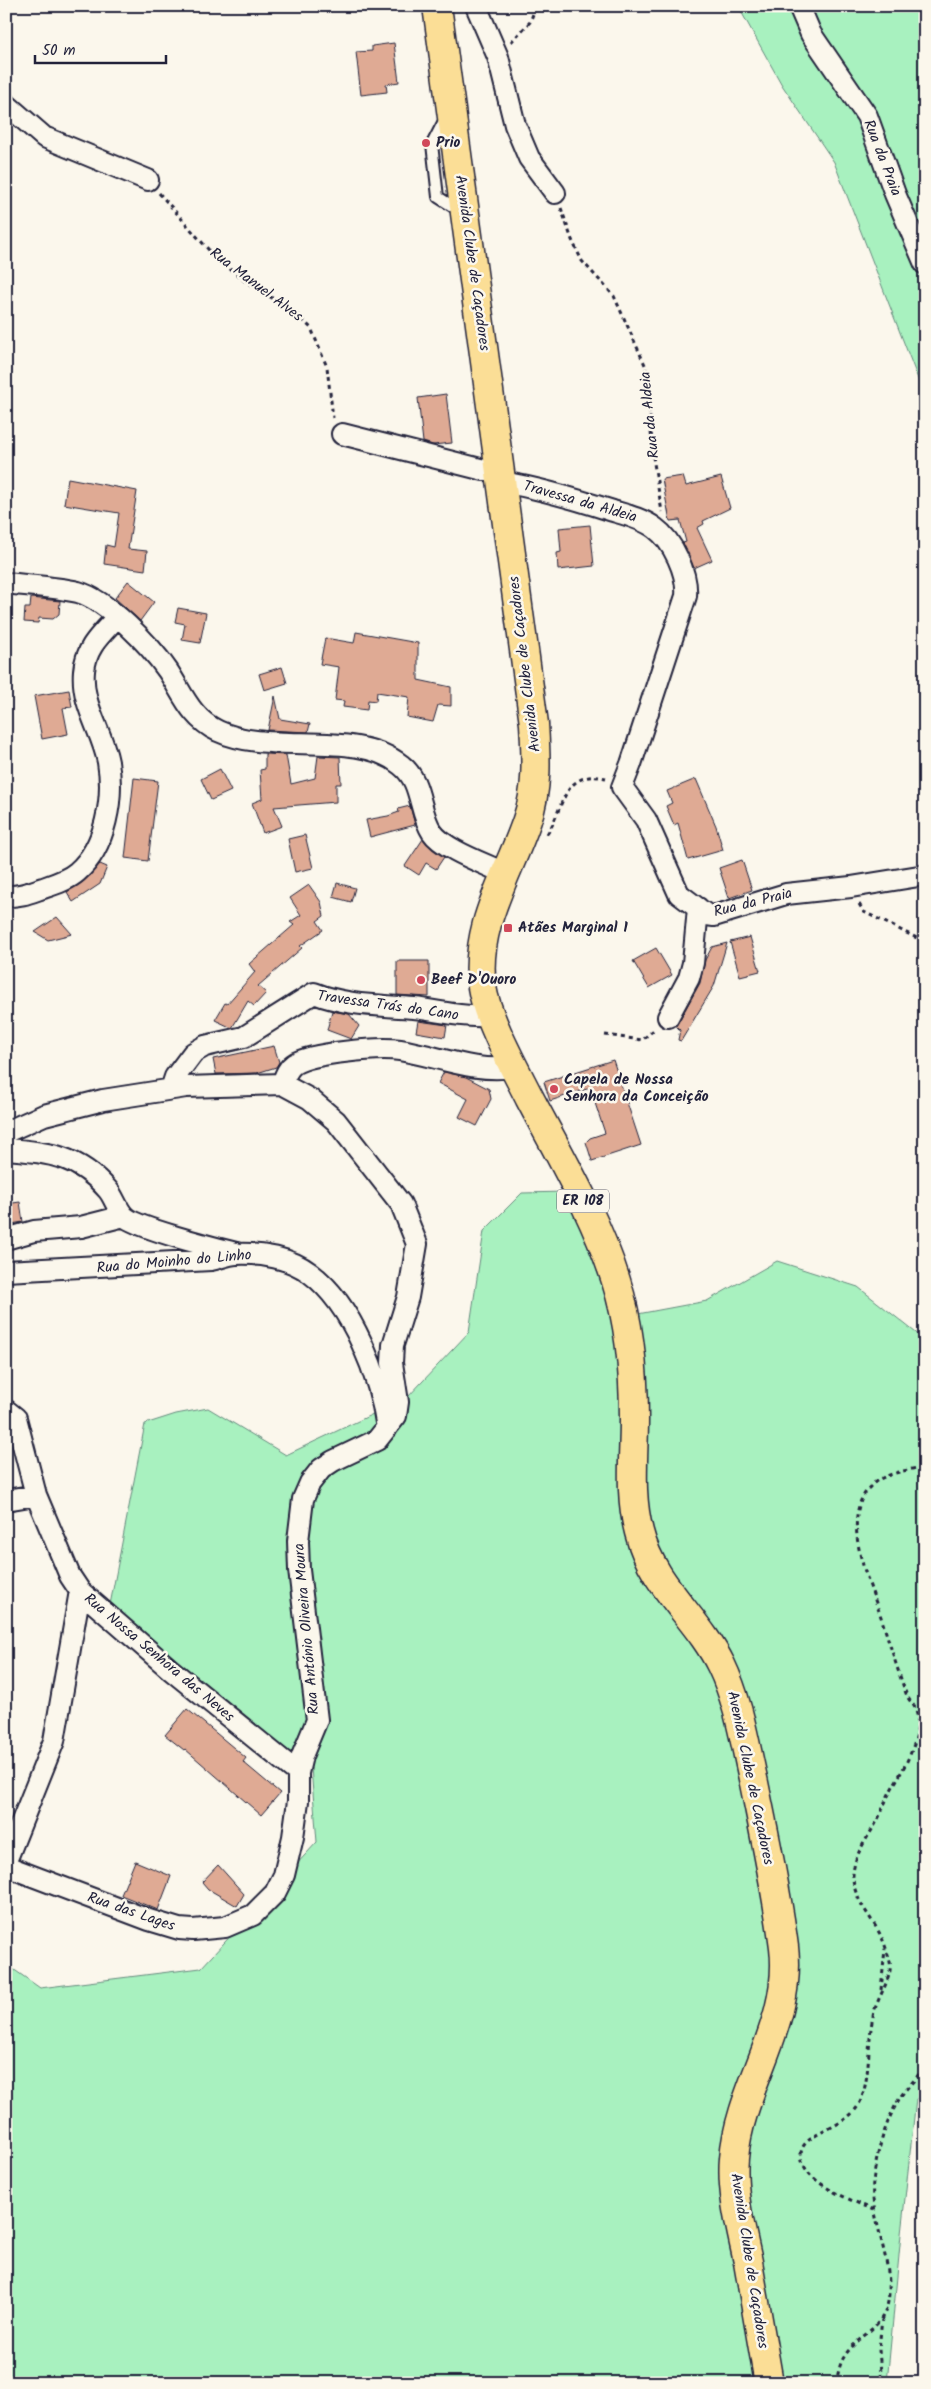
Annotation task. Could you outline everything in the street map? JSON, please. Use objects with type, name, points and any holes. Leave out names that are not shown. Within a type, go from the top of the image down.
[{"type":"main road","name":"Avenida Clube de Caçadores","points":[[437,6],[534,724],[536,762],[532,801],[527,822],[504,873],[487,924],[480,971],[482,992],[513,1067],[596,1228],[616,1281],[624,1309],[633,1374],[632,1486],[640,1537],[651,1565],[667,1590],[707,1642],[726,1677],[742,1729],[762,1821],[784,1950],[784,1983],[780,2010],[739,2129],[734,2160],[741,2228],[770,2383]]},
{"type":"street","points":[[476,6],[496,54],[516,125],[529,158],[555,193]]},
{"type":"street","name":"Rua da Praia","points":[[799,6],[811,34],[867,116],[895,194],[925,264]]},
{"type":"street","points":[[6,104],[44,137],[148,180]]},
{"type":"street","points":[[342,434],[501,476]]},
{"type":"street","name":"Travessa da Aldeia","points":[[501,476],[644,521],[657,529]]},
{"type":"street","points":[[622,787],[632,764],[686,596],[687,585],[678,559],[657,529]]},
{"type":"street","points":[[6,583],[79,593],[117,617],[139,636],[159,659],[186,703],[201,720],[218,730],[232,736],[264,742],[368,749],[387,756],[412,775],[432,833],[444,843],[504,873]]},
{"type":"street","points":[[6,896],[23,895],[66,880],[77,873],[87,862],[100,837],[108,802],[108,764],[106,751],[89,712],[84,671],[90,648],[117,617]]},
{"type":"street","name":"Rua da Praia","points":[[622,787],[646,820],[679,894],[707,914],[714,916],[786,894],[851,887],[925,875]]},
{"type":"street","points":[[668,1017],[689,978],[693,962],[698,908]]},
{"type":"street","name":"Travessa Trás do Cano","points":[[171,1089],[175,1077],[193,1053],[205,1046],[244,1037],[314,993],[346,1003],[413,1008],[471,1017],[492,1016]]},
{"type":"street","points":[[6,1132],[44,1115],[94,1102],[171,1089],[282,1084],[286,1073],[292,1065],[313,1057],[398,1049],[492,1070],[513,1067]]},
{"type":"street","name":"Rua António Oliveira Moura","points":[[282,1084],[310,1099],[336,1120],[402,1204],[417,1244],[408,1296],[393,1345],[392,1363],[398,1402],[396,1416],[377,1440],[333,1460],[321,1469],[310,1484],[303,1500],[298,1541],[299,1570],[317,1720],[302,1756],[298,1773]]},
{"type":"street","points":[[6,1149],[65,1157],[84,1167],[111,1193],[124,1216],[143,1225],[236,1253]]},
{"type":"street","points":[[6,1239],[34,1231],[82,1227],[110,1222],[124,1216]]},
{"type":"street","name":"Rua do Moinho do Linho","points":[[6,1271],[211,1260],[236,1253],[274,1256],[290,1262],[310,1273],[337,1302],[363,1347],[384,1402],[387,1428]]},
{"type":"street","name":"Rua Nossa Senhora das Neves","points":[[6,1410],[16,1418],[36,1495],[70,1576],[80,1591],[171,1670],[298,1773]]},
{"type":"street","points":[[6,1500],[36,1495]]},
{"type":"street","points":[[6,1861],[54,1741],[80,1591]]},
{"type":"street","name":"Rua das Lages","points":[[6,1866],[83,1896],[180,1930],[209,1930],[236,1924],[253,1916],[275,1893],[284,1876],[294,1837],[298,1801],[298,1773]]},
{"type":"path","points":[[496,54],[513,41],[530,22],[536,6]]},
{"type":"path","name":"Rua Manuel Alves","points":[[148,180],[215,257],[245,281],[293,311],[311,328],[328,367],[335,426],[342,434]]},
{"type":"path","name":"Rua da Aldeia","points":[[555,193],[565,216],[572,240],[582,261],[614,296],[646,367],[653,456],[662,506],[662,519],[657,529]]},
{"type":"path","points":[[552,827],[560,802],[567,791],[581,779],[604,778],[622,787]]},
{"type":"path","points":[[851,887],[864,912],[925,942]]},
{"type":"path","points":[[606,1035],[642,1040],[668,1017]]},
{"type":"path","points":[[874,2210],[818,2183],[806,2167],[801,2154],[802,2147],[808,2140],[841,2124],[859,2104],[863,2096],[874,2014],[891,1970],[880,1934],[857,1896],[852,1875],[859,1852],[908,1762],[916,1730],[916,1708],[907,1696],[879,1611],[866,1581],[857,1543],[859,1508],[870,1487],[882,1478],[925,1466]]},
{"type":"path","points":[[916,1730],[925,1737]]},
{"type":"path","points":[[881,1992],[885,1948]]},
{"type":"path","points":[[882,2383],[879,2350],[882,2317],[887,2306],[889,2290],[880,2230],[872,2197],[874,2176],[882,2135],[902,2094],[920,2074],[925,2062]]},
{"type":"path","points":[[920,2074],[925,2094]]},
{"type":"path","points":[[925,2156],[925,2187]]},
{"type":"path","points":[[836,2383],[843,2358],[854,2344],[882,2317]]},
{"type":"green space","points":[[738,6],[925,6],[925,397],[834,162],[782,85]]},
{"type":"green space","points":[[580,1188],[611,1319],[707,1301],[777,1261],[858,1287],[925,1340],[925,2095],[916,2099],[887,2383],[6,2383],[6,1964],[40,1988],[201,1968],[317,1842],[311,1768],[202,1692],[109,1610],[145,1424],[176,1414],[208,1408],[286,1455],[407,1398],[469,1332],[484,1231],[522,1193],[565,1192]]},
{"type":"building","points":[[394,43],[399,82],[386,84],[387,92],[361,95],[356,52],[372,51],[372,46]]},
{"type":"building","points":[[446,394],[452,443],[433,445],[423,442],[418,398]]},
{"type":"building","points":[[683,476],[686,486],[721,477],[730,508],[703,521],[704,524],[697,528],[712,560],[694,568],[683,543],[686,542],[680,520],[670,521],[662,479]]},
{"type":"building","points":[[68,478],[137,491],[128,549],[147,551],[145,570],[104,564],[106,545],[114,547],[119,513],[64,504]]},
{"type":"building","points":[[590,525],[594,566],[558,570],[557,553],[561,552],[559,528]]},
{"type":"building","points":[[128,581],[154,602],[140,621],[115,598]]},
{"type":"building","points":[[31,598],[60,601],[59,614],[53,619],[39,618],[38,623],[24,622],[25,608],[30,608]]},
{"type":"building","points":[[178,608],[206,613],[200,643],[182,640],[185,624],[175,622]]},
{"type":"building","points":[[356,632],[418,643],[418,680],[451,687],[451,706],[438,705],[433,722],[407,717],[409,697],[377,692],[376,701],[368,700],[367,710],[343,707],[344,701],[335,700],[339,667],[320,664],[325,638],[354,643]]},
{"type":"building","points":[[282,667],[287,683],[264,690],[259,674]]},
{"type":"building","points":[[69,690],[72,707],[63,708],[68,734],[42,739],[34,696]]},
{"type":"building","points":[[275,696],[280,719],[310,724],[308,732],[268,730]]},
{"type":"building","points":[[265,754],[286,755],[291,784],[315,778],[318,756],[340,757],[341,784],[336,784],[336,802],[274,807],[282,826],[263,833],[252,803],[262,799],[260,770],[265,769]]},
{"type":"building","points":[[220,769],[231,791],[211,800],[201,779]]},
{"type":"building","points":[[134,778],[158,781],[148,861],[125,858]]},
{"type":"building","points":[[696,779],[716,826],[723,850],[688,860],[678,823],[674,825],[666,806],[672,803],[667,791]]},
{"type":"building","points":[[410,806],[415,825],[370,837],[366,820],[388,816],[399,812],[398,809]]},
{"type":"building","points":[[305,835],[313,868],[295,872],[288,839]]},
{"type":"building","points":[[423,839],[444,857],[436,869],[426,863],[419,875],[405,866]]},
{"type":"building","points":[[742,860],[752,890],[729,898],[719,868]]},
{"type":"building","points":[[100,864],[107,867],[100,884],[73,902],[67,892],[84,881]]},
{"type":"building","points":[[337,883],[355,888],[351,902],[333,897]]},
{"type":"building","points":[[309,885],[321,902],[324,916],[317,921],[323,930],[300,946],[302,948],[258,986],[266,993],[254,1006],[248,1001],[232,1028],[215,1020],[225,1003],[227,1004],[255,972],[249,964],[294,925],[290,922],[301,915],[290,898]]},
{"type":"building","points":[[57,917],[72,934],[48,940],[35,932]]},
{"type":"building","points":[[750,937],[760,971],[740,976],[730,942]]},
{"type":"building","points":[[727,943],[714,986],[681,1041],[678,1040],[680,1030],[676,1026],[700,983],[705,960],[712,947]]},
{"type":"building","points":[[656,948],[672,975],[649,988],[633,961]]},
{"type":"building","points":[[397,961],[429,961],[429,997],[397,995]]},
{"type":"building","points":[[332,1011],[349,1014],[359,1026],[351,1039],[327,1030]]},
{"type":"building","points":[[418,1021],[447,1025],[445,1037],[416,1032]]},
{"type":"building","points":[[274,1046],[279,1062],[276,1067],[257,1073],[216,1074],[213,1059]]},
{"type":"building","points":[[613,1060],[641,1145],[592,1161],[586,1142],[590,1138],[605,1133],[590,1088],[550,1101],[544,1082]]},
{"type":"building","points":[[444,1072],[466,1077],[489,1089],[491,1099],[477,1126],[459,1117],[468,1099],[438,1083]]},
{"type":"building","points":[[20,1202],[23,1222],[6,1225],[6,1204]]},
{"type":"building","points":[[187,1709],[246,1758],[243,1762],[280,1793],[261,1815],[185,1749],[165,1735]]},
{"type":"building","points":[[135,1861],[171,1876],[158,1910],[121,1895]]},
{"type":"building","points":[[218,1865],[244,1894],[237,1906],[208,1889],[202,1882]]},
{"type":"place","name":"Prio","points":[[426,143]]},
{"type":"place","name":"Atães Marginal 1","points":[[508,928]]},
{"type":"place","name":"Beef D'Ouoro","points":[[421,980]]},
{"type":"place","name":"Capela de Nossa Senhora da Conceição","points":[[554,1089]]}]
